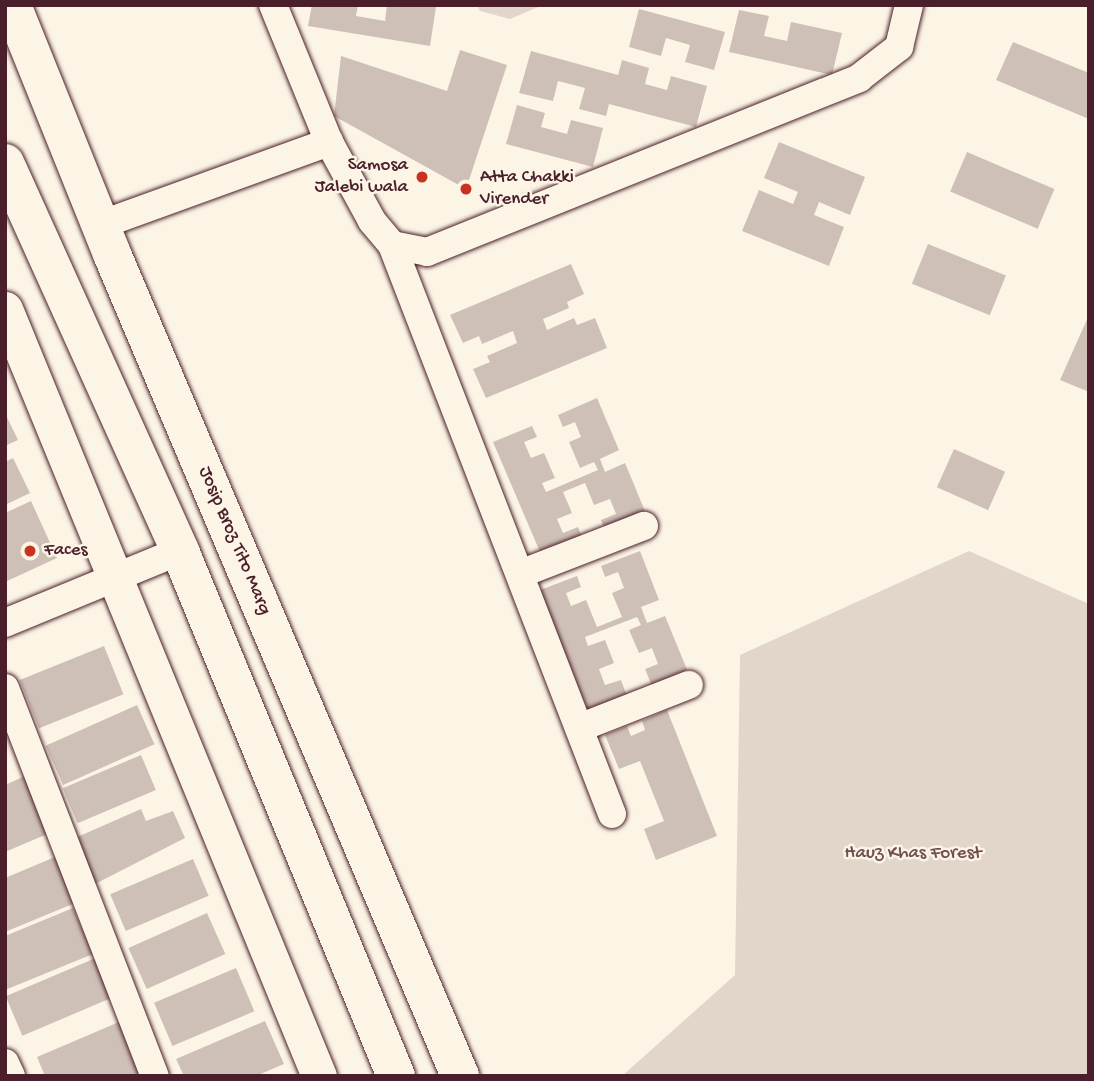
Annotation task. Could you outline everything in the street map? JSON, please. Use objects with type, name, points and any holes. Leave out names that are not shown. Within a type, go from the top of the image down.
[{"type":"main road","name":"Josip Broz Tito Marg","points":[[12,5],[100,225],[460,1076]]},
{"type":"main road","points":[[5,163],[180,551],[396,1076]]},
{"type":"street","points":[[274,5],[329,142],[372,221],[391,245],[612,814]]},
{"type":"street","points":[[391,245],[427,252],[859,78],[899,47],[909,5]]},
{"type":"street","points":[[100,225],[329,142]]},
{"type":"street","points":[[5,309],[319,1076]]},
{"type":"street","points":[[520,575],[645,526]]},
{"type":"street","points":[[5,623],[180,551]]},
{"type":"street","points":[[579,728],[689,685]]},
{"type":"street","points":[[5,688],[155,1076]]},
{"type":"street","points":[[5,1063],[11,1076]]},
{"type":"green space","points":[[477,5],[543,5],[510,19],[480,11]]},
{"type":"green space","name":"Hauz Khas Forest","points":[[969,551],[1089,604],[1089,1076],[622,1076],[735,975],[740,655]]},
{"type":"building","points":[[312,5],[358,5],[356,16],[385,21],[387,5],[436,7],[430,46],[308,26]]},
{"type":"building","points":[[639,9],[725,32],[714,70],[685,62],[690,45],[666,38],[661,56],[629,47]]},
{"type":"building","points":[[739,10],[769,16],[764,36],[787,41],[791,22],[842,33],[832,75],[729,52]]},
{"type":"building","points":[[1013,42],[1089,73],[1089,119],[996,80]]},
{"type":"building","points":[[460,50],[507,65],[466,189],[334,116],[341,56],[447,91]]},
{"type":"building","points":[[531,51],[618,75],[622,60],[649,68],[645,84],[667,90],[671,76],[707,86],[696,127],[609,104],[606,116],[579,109],[585,88],[558,81],[553,101],[519,93]]},
{"type":"building","points":[[517,105],[545,113],[541,127],[567,134],[571,120],[603,128],[593,167],[506,144]]},
{"type":"building","points":[[779,142],[865,177],[850,215],[819,202],[814,215],[844,227],[829,266],[742,231],[759,190],[793,204],[798,192],[764,178]]},
{"type":"building","points":[[967,152],[1054,189],[1038,229],[950,192]]},
{"type":"building","points":[[928,244],[1006,275],[990,315],[912,284]]},
{"type":"building","points":[[571,264],[584,294],[567,302],[569,308],[543,319],[547,330],[574,318],[577,325],[595,318],[607,348],[486,398],[473,369],[490,362],[487,356],[517,343],[513,331],[482,344],[479,336],[463,343],[450,315]]},
{"type":"building","points":[[1089,315],[1089,392],[1060,380]]},
{"type":"building","points":[[597,398],[619,450],[600,459],[605,472],[625,463],[647,516],[606,533],[601,520],[616,514],[610,499],[594,505],[585,483],[563,492],[572,513],[557,519],[563,533],[578,527],[584,542],[543,559],[493,442],[532,426],[537,437],[524,442],[531,458],[544,453],[555,478],[542,483],[546,492],[598,470],[594,462],[580,468],[569,442],[581,437],[575,422],[563,427],[558,415]]},
{"type":"building","points":[[5,413],[18,440],[5,446]]},
{"type":"building","points":[[954,449],[1005,472],[988,510],[937,487]]},
{"type":"building","points":[[13,458],[30,493],[5,505],[5,462]]},
{"type":"building","points":[[31,501],[57,558],[5,582],[5,513]]},
{"type":"building","points":[[640,551],[659,600],[641,607],[647,623],[665,616],[688,672],[652,686],[645,669],[658,664],[652,648],[639,653],[629,630],[641,625],[637,617],[585,637],[588,646],[605,640],[614,663],[599,669],[605,685],[621,680],[627,696],[588,711],[540,590],[577,576],[581,587],[566,593],[571,606],[586,600],[597,627],[622,617],[612,593],[624,588],[618,572],[605,577],[601,566]]},
{"type":"building","points":[[104,646],[123,694],[39,728],[20,680]]},
{"type":"building","points":[[137,705],[154,744],[63,785],[46,746]]},
{"type":"building","points":[[667,710],[717,836],[656,860],[644,829],[664,821],[640,761],[619,769],[605,735],[627,726],[631,736],[645,730],[642,721]]},
{"type":"building","points":[[141,755],[156,790],[78,823],[63,788]]},
{"type":"building","points":[[27,775],[52,832],[5,852],[5,785]]},
{"type":"building","points":[[141,809],[146,821],[173,811],[185,838],[95,884],[75,838]]},
{"type":"building","points":[[55,857],[75,903],[5,932],[5,878]]},
{"type":"building","points":[[193,859],[209,896],[126,931],[110,894]]},
{"type":"building","points":[[73,908],[93,954],[5,990],[5,936]]},
{"type":"building","points":[[207,913],[225,954],[147,989],[128,948]]},
{"type":"building","points":[[105,954],[122,994],[22,1036],[6,996]]},
{"type":"building","points":[[236,968],[254,1011],[172,1046],[154,1003]]},
{"type":"building","points":[[265,1021],[284,1064],[256,1076],[184,1076],[176,1059]]},
{"type":"building","points":[[119,1022],[142,1076],[45,1076],[37,1057]]},
{"type":"place","name":"Samosa Jalebi wala","points":[[422,177]]},
{"type":"place","name":"Atta Chakki Virender","points":[[466,189]]},
{"type":"place","name":"Faces","points":[[30,551]]}]
